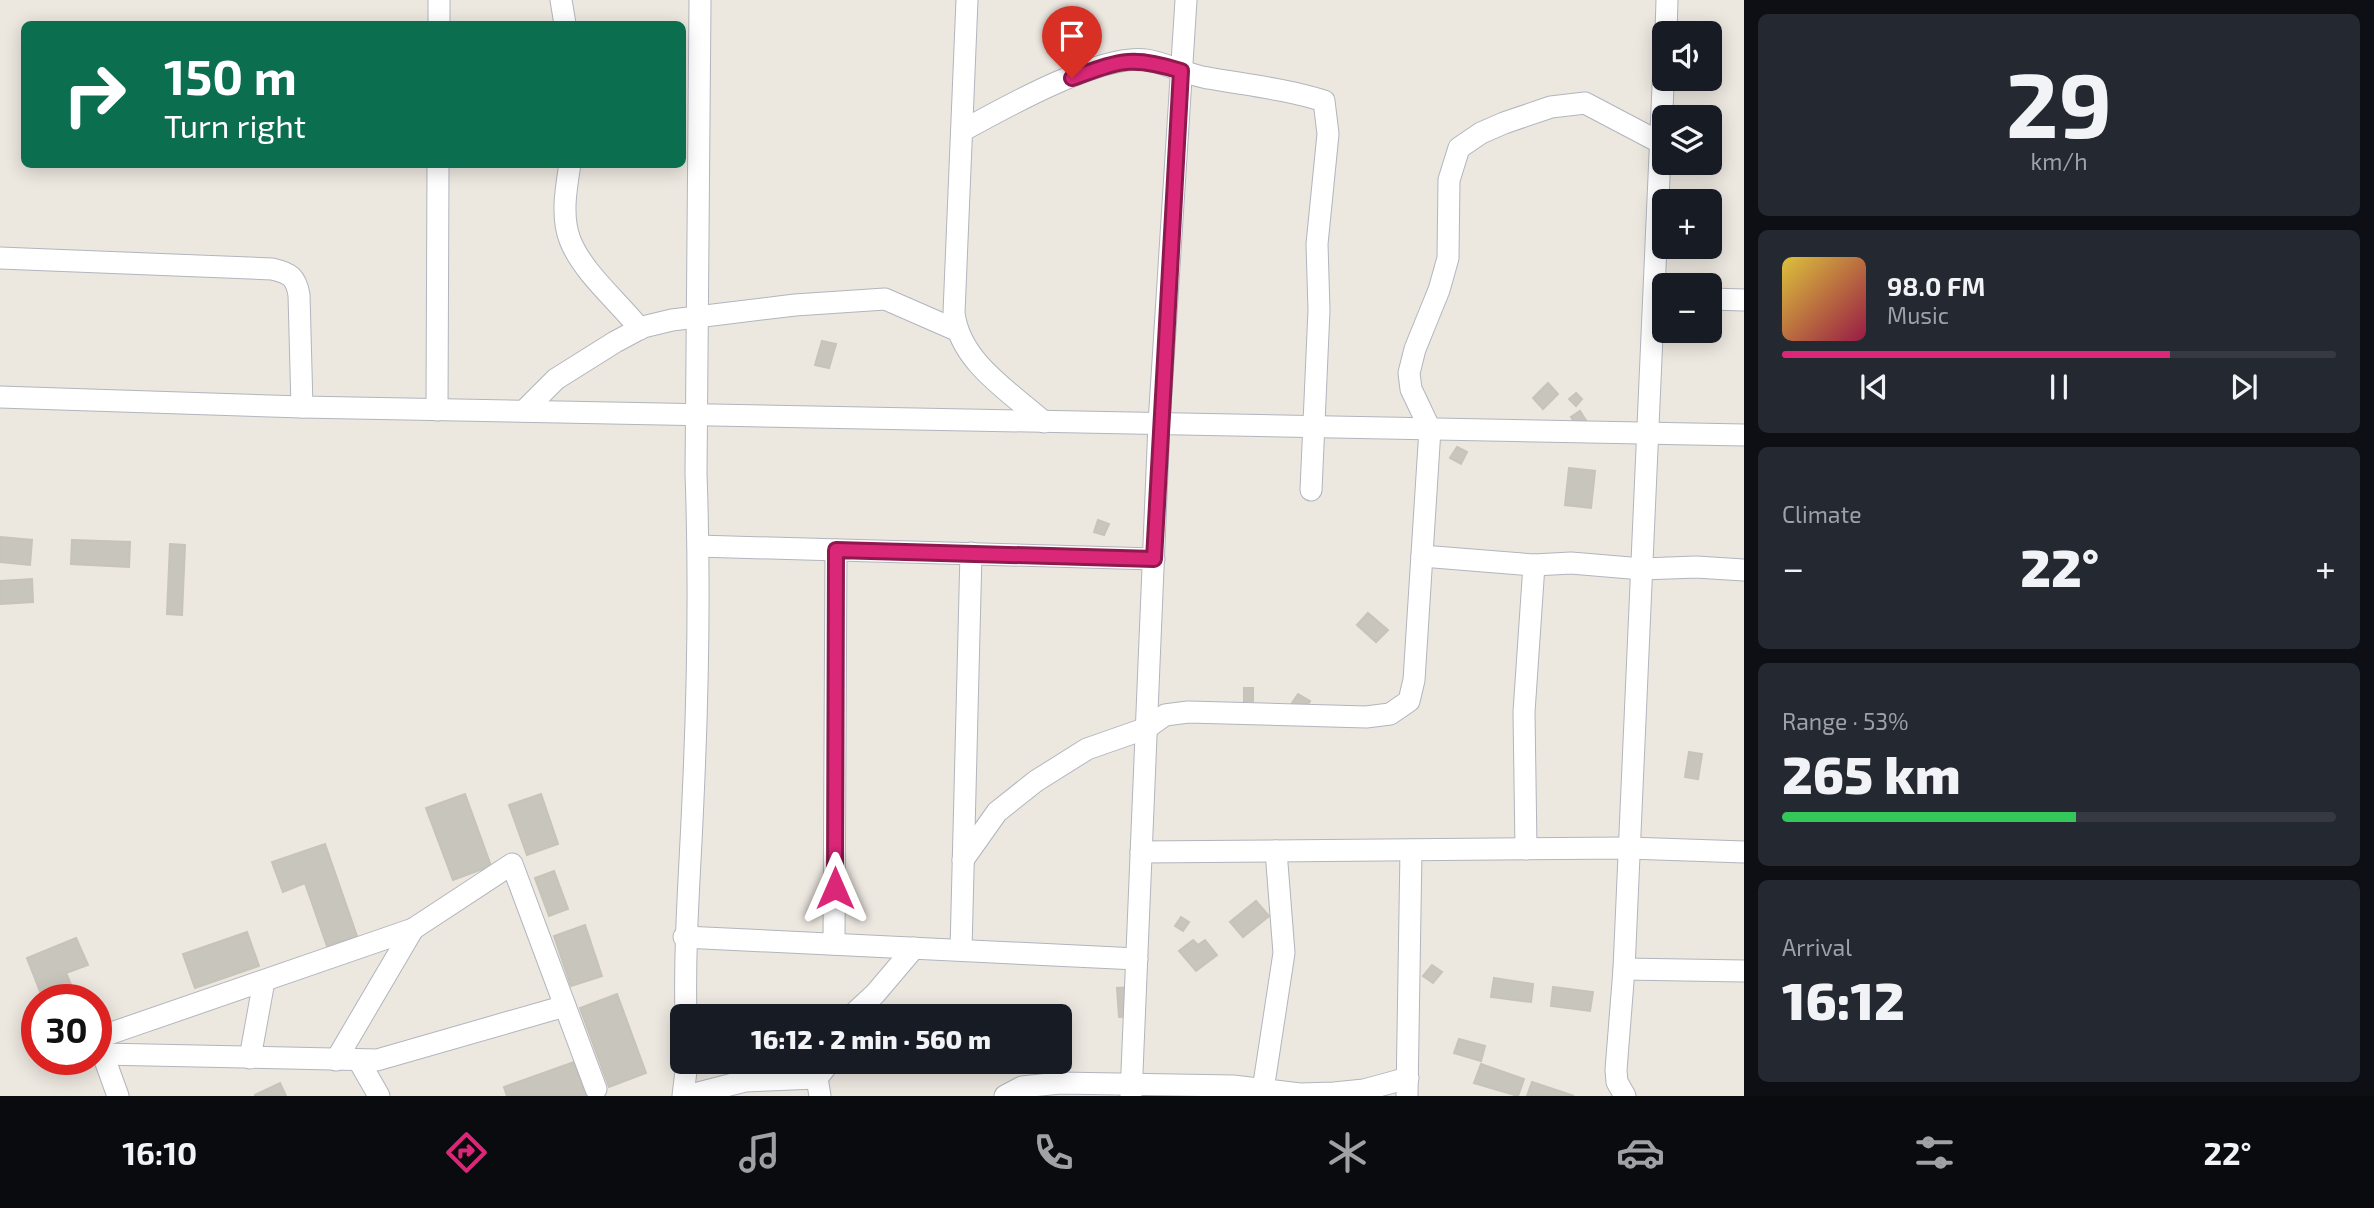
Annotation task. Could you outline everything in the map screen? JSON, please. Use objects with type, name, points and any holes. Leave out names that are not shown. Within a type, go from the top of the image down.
[{"type":"street","points":[[439,0],[439,21]]},
{"type":"street","points":[[561,0],[564,21]]},
{"type":"street","points":[[686,1004],[684,937],[693,795],[698,546],[696,415],[700,0]]},
{"type":"street","points":[[967,0],[954,313],[956,330],[969,355],[1044,422]]},
{"type":"street","points":[[1132,1090],[1159,424],[1186,0]]},
{"type":"street","points":[[1666,21],[1667,0]]},
{"type":"street","points":[[962,131],[1030,93],[1112,63],[1144,60],[1205,78],[1293,91],[1324,102],[1328,134],[1317,244],[1319,310],[1311,490]]},
{"type":"street","points":[[963,860],[997,812],[1036,780],[1087,749],[1147,728],[1165,715],[1188,712],[1366,717],[1390,714],[1409,701],[1413,680],[1430,429],[1411,389],[1409,373],[1415,349],[1440,290],[1448,258],[1449,180],[1459,148],[1481,133],[1504,123],[1551,107],[1585,103],[1652,138]]},
{"type":"street","points":[[437,410],[438,168]]},
{"type":"street","points":[[570,168],[565,209],[570,239],[589,270],[640,329]]},
{"type":"street","points":[[1659,273],[1661,175]]},
{"type":"street","points":[[0,257],[272,269],[290,274],[297,283],[299,295],[302,407]]},
{"type":"street","points":[[524,411],[556,379],[640,329],[698,317],[795,305],[885,299],[956,330]]},
{"type":"street","points":[[1722,299],[1744,300]]},
{"type":"street","points":[[1625,1096],[1617,1082],[1616,1070],[1624,969],[1648,434],[1655,343]]},
{"type":"street","points":[[0,397],[437,410],[1744,435]]},
{"type":"street","points":[[698,546],[1154,559]]},
{"type":"street","points":[[834,944],[836,550]]},
{"type":"street","points":[[961,950],[971,553]]},
{"type":"street","points":[[1422,556],[1534,565],[1571,563],[1642,569],[1696,567],[1744,570]]},
{"type":"street","points":[[1526,849],[1524,712],[1534,565]]},
{"type":"street","points":[[1142,852],[1629,848],[1744,852]]},
{"type":"street","points":[[1005,1096],[1021,1087],[1035,1086],[1132,1090],[1233,1086],[1300,1094],[1407,1087],[1411,850]]},
{"type":"street","points":[[1263,1090],[1284,953],[1276,851]]},
{"type":"street","points":[[112,1033],[413,929],[512,864],[596,1089]]},
{"type":"street","points":[[336,1060],[413,929]]},
{"type":"street","points":[[684,937],[1137,959]]},
{"type":"street","points":[[862,1004],[914,948]]},
{"type":"street","points":[[1624,969],[1744,971]]},
{"type":"street","points":[[250,1058],[264,981]]},
{"type":"street","points":[[112,1054],[377,1060],[565,1006]]},
{"type":"street","points":[[359,1061],[379,1096]]},
{"type":"street","points":[[686,1074],[685,1096],[745,1081],[822,1079]]},
{"type":"street","points":[[110,1075],[118,1096]]},
{"type":"building","points":[[822,341],[836,344],[829,368],[815,365]]},
{"type":"building","points":[[1548,383],[1558,394],[1543,409],[1533,398]]},
{"type":"building","points":[[1576,393],[1582,399],[1576,406],[1569,399]]},
{"type":"building","points":[[1580,411],[1587,422],[1578,428],[1571,417]]},
{"type":"building","points":[[1457,447],[1467,452],[1461,464],[1450,458]]},
{"type":"building","points":[[1569,468],[1595,471],[1591,508],[1565,505]]},
{"type":"building","points":[[1098,520],[1109,524],[1104,535],[1094,532]]},
{"type":"building","points":[[0,537],[32,540],[30,565],[0,562]]},
{"type":"building","points":[[72,540],[130,542],[129,567],[71,564]]},
{"type":"building","points":[[170,544],[185,545],[182,615],[167,614]]},
{"type":"building","points":[[32,579],[33,602],[0,604],[0,581]]},
{"type":"building","points":[[1368,613],[1388,630],[1376,642],[1357,625]]},
{"type":"building","points":[[1244,688],[1253,688],[1253,701],[1244,701]]},
{"type":"building","points":[[1298,694],[1310,701],[1304,711],[1292,703]]},
{"type":"building","points":[[1689,752],[1702,754],[1698,779],[1685,777]]},
{"type":"building","points":[[465,794],[491,866],[453,880],[426,808]]},
{"type":"building","points":[[541,794],[558,844],[527,855],[509,805]]},
{"type":"building","points":[[325,844],[357,936],[327,946],[305,883],[283,892],[272,862]]},
{"type":"building","points":[[554,871],[568,909],[549,916],[535,878]]},
{"type":"building","points":[[1256,901],[1269,916],[1243,937],[1230,922]]},
{"type":"building","points":[[1181,917],[1189,922],[1183,931],[1175,926]]},
{"type":"building","points":[[585,925],[602,976],[571,986],[554,936]]},
{"type":"building","points":[[247,932],[259,966],[195,988],[183,954]]},
{"type":"building","points":[[76,938],[88,965],[66,973],[71,984],[37,984],[27,958]]},
{"type":"building","points":[[1193,940],[1198,945],[1205,940],[1217,955],[1196,971],[1179,951]]},
{"type":"building","points":[[1432,965],[1442,972],[1433,983],[1423,976]]},
{"type":"building","points":[[1494,978],[1533,984],[1531,1002],[1491,997]]},
{"type":"building","points":[[1135,987],[1137,1016],[1119,1017],[1117,988]]},
{"type":"building","points":[[1553,987],[1593,992],[1590,1011],[1551,1006]]},
{"type":"building","points":[[617,994],[646,1073],[609,1087],[580,1008]]},
{"type":"building","points":[[1459,1039],[1485,1046],[1481,1061],[1454,1053]]},
{"type":"building","points":[[574,1062],[586,1096],[507,1096],[504,1087]]},
{"type":"building","points":[[1481,1064],[1524,1079],[1518,1096],[1474,1083]]},
{"type":"building","points":[[1532,1082],[1574,1096],[1527,1096]]},
{"type":"building","points":[[280,1083],[286,1096],[255,1096],[255,1095]]},
{"type":"route","points":[[835,888],[836,550],[1154,559],[1159,424],[1181,71],[1144,60],[1112,63],[1072,78]]}]
